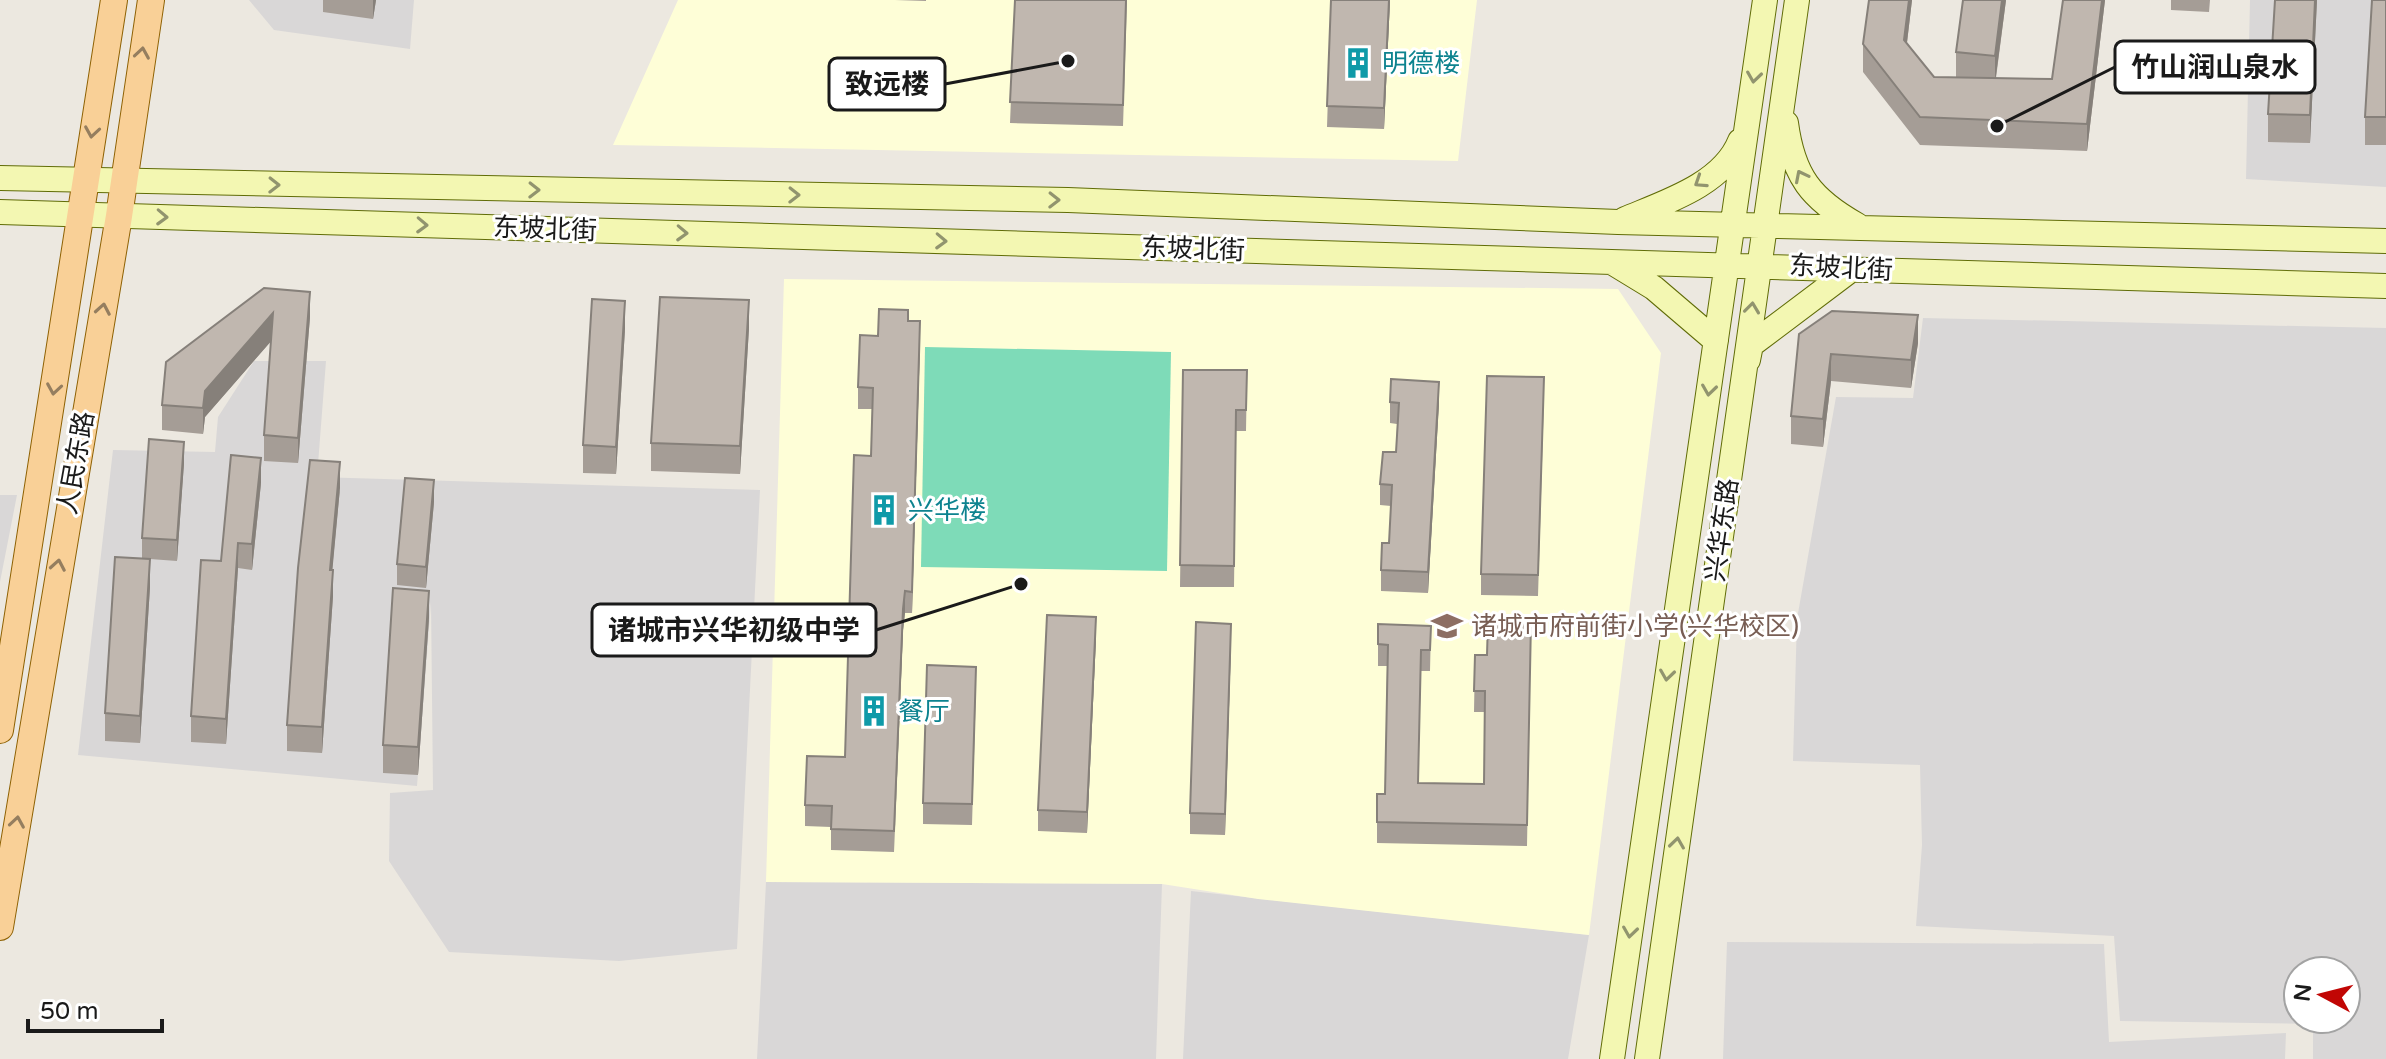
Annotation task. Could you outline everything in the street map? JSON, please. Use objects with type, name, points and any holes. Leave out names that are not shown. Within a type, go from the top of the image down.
[{"type":"main road","name":"人民东路","points":[[0,730],[114,0]]},
{"type":"main road","name":"人民东路","points":[[0,927],[119,216],[151,0]]},
{"type":"main road","points":[[1612,1059],[1765,0]]},
{"type":"main road","name":"兴华东路","points":[[1647,1059],[1757,264],[1797,0]]},
{"type":"main road","points":[[1783,96],[1790,154],[1808,189],[1831,210],[1859,226]]},
{"type":"main road","points":[[1618,222],[1673,198],[1732,160],[1747,124]]},
{"type":"main road","name":"东坡北街","points":[[0,178],[1068,200],[1618,222],[2386,241]]},
{"type":"main road","name":"东坡北街","points":[[0,212],[1725,266],[1757,264],[2386,286]]},
{"type":"main road","points":[[1611,262],[1654,288],[1716,341]]},
{"type":"main road","points":[[1744,374],[1751,345],[1852,269]]},
{"type":"shaded area","points":[[249,0],[414,0],[410,49],[274,30]]},
{"type":"shaded area","points":[[678,0],[1477,0],[1458,161],[613,145]]},
{"type":"shaded area","points":[[2250,0],[2386,0],[2386,187],[2246,179]]},
{"type":"shaded area","points":[[784,279],[1618,289],[1661,353],[1589,935],[1258,899],[1162,884],[766,882]]},
{"type":"shaded area","points":[[1923,318],[2386,328],[2386,1059],[2313,1059],[2313,1035],[2362,1035],[2362,955],[2282,955],[2282,1024],[2120,1021],[2114,936],[1916,926],[1922,845],[1920,765],[1793,761],[1797,619],[1836,397],[1913,398]]},
{"type":"shaded area","points":[[254,361],[326,361],[317,477],[760,490],[737,949],[619,961],[449,952],[389,861],[390,793],[433,790],[431,602],[417,786],[78,755],[113,450],[215,452],[218,417]]},
{"type":"shaded area","points":[[0,495],[17,495],[0,582]]},
{"type":"shaded area","points":[[766,882],[1162,884],[1156,1059],[757,1059]]},
{"type":"shaded area","points":[[1191,891],[1589,935],[1568,1059],[1183,1059]]},
{"type":"shaded area","points":[[1727,942],[2104,944],[2109,1042],[2286,1035],[2285,1059],[1723,1059]]},
{"type":"green space","points":[[925,347],[1171,352],[1167,571],[921,567]]},
{"type":"building","points":[[1015,0],[1126,0],[1123,105],[1010,102]]},
{"type":"building","name":"明德楼","points":[[1331,0],[1389,0],[1384,108],[1327,106]]},
{"type":"building","points":[[1869,0],[1909,0],[1904,40],[1934,77],[2052,79],[2063,0],[2102,0],[2087,124],[1920,117],[1863,44]]},
{"type":"building","points":[[1963,0],[2002,0],[1995,56],[1956,52]]},
{"type":"building","points":[[2275,0],[2315,0],[2310,115],[2268,114]]},
{"type":"building","points":[[2372,0],[2386,0],[2386,117],[2365,117]]},
{"type":"building","points":[[264,288],[310,292],[298,438],[264,435],[273,313],[205,391],[203,408],[162,405],[166,362]]},
{"type":"building","points":[[660,297],[749,300],[740,446],[651,443]]},
{"type":"building","points":[[592,299],[625,301],[616,447],[583,445]]},
{"type":"building","points":[[879,309],[908,310],[908,321],[920,321],[912,592],[905,591],[903,609],[894,831],[831,829],[832,806],[805,805],[807,756],[845,757],[854,455],[871,456],[873,388],[858,387],[860,335],[878,336]]},
{"type":"building","points":[[1832,311],[1918,315],[1911,360],[1831,354],[1823,419],[1791,416],[1799,334]]},
{"type":"building","points":[[1183,370],[1247,370],[1246,410],[1236,410],[1234,566],[1180,565]]},
{"type":"building","points":[[1487,376],[1544,377],[1538,575],[1481,574]]},
{"type":"building","points":[[1391,379],[1439,382],[1428,572],[1381,570],[1382,543],[1389,543],[1392,485],[1380,484],[1383,452],[1396,452],[1399,403],[1390,402]]},
{"type":"building","points":[[149,439],[184,442],[177,540],[142,538]]},
{"type":"building","points":[[231,455],[261,458],[252,544],[238,543],[226,719],[191,716],[201,560],[221,561]]},
{"type":"building","points":[[310,460],[340,462],[330,570],[333,570],[322,727],[287,725],[298,568]]},
{"type":"building","points":[[405,478],[434,480],[426,567],[397,564]]},
{"type":"building","points":[[115,557],[150,559],[140,716],[105,713]]},
{"type":"building","points":[[393,588],[429,591],[418,747],[383,745]]},
{"type":"building","points":[[1047,615],[1096,617],[1087,812],[1038,810]]},
{"type":"building","points":[[1488,620],[1531,621],[1527,825],[1377,822],[1377,794],[1385,794],[1388,645],[1378,644],[1378,624],[1431,626],[1430,650],[1421,650],[1418,783],[1484,784],[1485,691],[1474,691],[1475,655],[1487,655]]},
{"type":"building","points":[[1196,622],[1231,624],[1225,814],[1190,813]]},
{"type":"building","points":[[927,665],[976,667],[972,804],[923,803]]},
{"type":"place","name":"致远楼","points":[[1068,61]]},
{"type":"place","name":"明德楼","points":[[1358,63]]},
{"type":"place","name":"竹山润山泉水","points":[[1997,126]]},
{"type":"place","name":"兴华楼","points":[[884,510]]},
{"type":"place","name":"诸城市兴华初级中学","points":[[1021,584]]},
{"type":"place","name":"诸城市府前街小学(兴华校区)","points":[[1447,626]]},
{"type":"place","name":"餐厅","points":[[874,711]]}]
